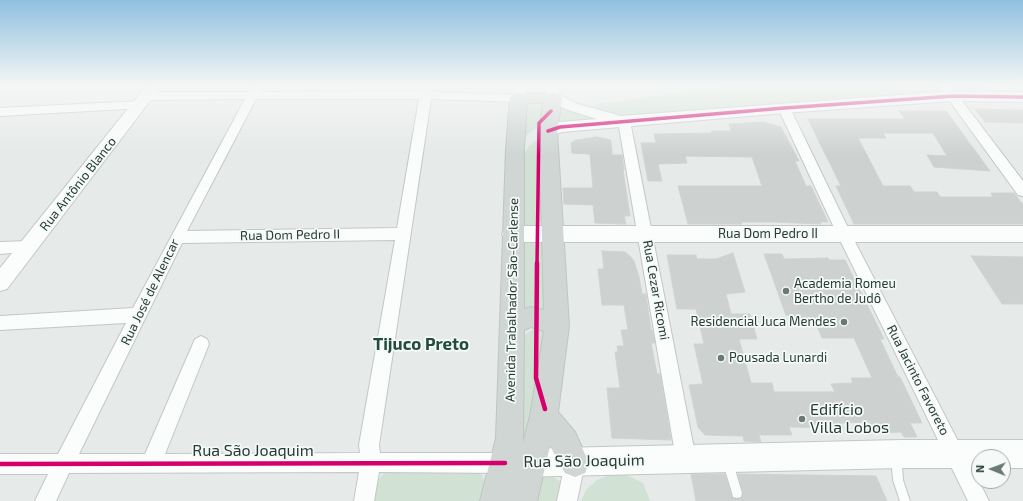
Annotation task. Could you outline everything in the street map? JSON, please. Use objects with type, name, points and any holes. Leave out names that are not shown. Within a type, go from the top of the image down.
[{"type":"main road","name":"Avenida Trabalhador São-Carlense","points":[[518,108],[515,149],[510,438],[519,463],[522,501]]},
{"type":"main road","name":"Avenida Trabalhador São-Carlense","points":[[494,501],[519,463],[544,416],[556,326],[548,131],[550,108]]},
{"type":"main road","points":[[515,149],[548,131]]},
{"type":"main road","name":"Rua Dom Pedro II","points":[[513,234],[1023,234]]},
{"type":"main road","points":[[512,323],[531,317],[544,320],[556,326]]},
{"type":"main road","points":[[544,416],[565,442],[576,463]]},
{"type":"main road","name":"Rua São Joaquim","points":[[519,463],[576,463],[727,457],[901,454],[1023,454]]},
{"type":"street","points":[[0,112],[31,108]]},
{"type":"street","name":"Rua Antônio Blanco","points":[[0,283],[137,108]]},
{"type":"street","name":"Rua José de Alencar","points":[[45,501],[177,237],[245,108]]},
{"type":"street","points":[[364,501],[372,462],[368,445],[423,108]]},
{"type":"street","points":[[578,108],[624,121]]},
{"type":"street","points":[[548,131],[560,127],[779,108]]},
{"type":"street","name":"Rua Jacinto Favoreto","points":[[784,108],[844,234],[979,501]]},
{"type":"street","points":[[961,108],[1023,191]]},
{"type":"street","name":"Rua Cezar Ricomi","points":[[624,121],[686,459]]},
{"type":"street","name":"Rua Dom Pedro II","points":[[177,237],[402,234]]},
{"type":"street","points":[[0,248],[29,247]]},
{"type":"street","points":[[0,323],[139,315]]},
{"type":"street","points":[[151,463],[201,344]]},
{"type":"street","name":"Rua São Joaquim","points":[[0,464],[372,462],[519,463]]},
{"type":"street","points":[[568,501],[576,463]]},
{"type":"lane","points":[[901,454],[897,467],[898,480],[905,501]]},
{"type":"lane","points":[[727,457],[736,493]]},
{"type":"green space","points":[[524,108],[543,108],[542,124],[524,137]]},
{"type":"green space","points":[[567,108],[595,120],[560,123],[559,109]]},
{"type":"green space","points":[[592,108],[719,108],[619,116]]},
{"type":"green space","points":[[536,141],[540,142],[542,218],[538,225],[529,228],[524,223],[523,157],[528,147]]},
{"type":"green space","points":[[539,240],[544,246],[546,312],[523,312],[524,241]]},
{"type":"green space","points":[[533,329],[542,330],[546,336],[527,435],[524,435],[522,434],[522,337]]},
{"type":"green space","points":[[385,472],[480,472],[485,486],[483,501],[373,501],[379,479]]},
{"type":"green space","points":[[622,473],[643,483],[650,501],[581,501],[586,490],[597,480],[612,474]]},
{"type":"green space","points":[[551,476],[560,481],[561,486],[557,501],[533,501],[540,482],[544,477]]},
{"type":"building","points":[[975,109],[1023,110],[1023,123],[985,122]]},
{"type":"building","points":[[899,111],[946,111],[990,171],[934,167],[927,155],[947,156],[933,133],[883,133],[886,138],[858,138],[883,186],[910,186],[914,192],[937,192],[940,197],[993,197],[991,193],[1014,193],[1023,205],[1023,224],[854,224],[836,186],[841,186],[808,119],[905,119]]},
{"type":"building","points":[[763,122],[781,127],[799,161],[795,161],[806,186],[811,186],[828,222],[820,222],[821,224],[741,222],[742,224],[688,224],[678,186],[762,186],[752,157],[685,156],[687,163],[658,164],[662,181],[648,181],[641,143],[656,143],[654,134],[712,133],[711,131],[731,131],[729,124]]},
{"type":"building","points":[[597,137],[611,140],[612,155],[622,155],[630,216],[624,216],[626,224],[595,223],[593,205],[564,204],[563,188],[593,188],[590,154],[572,153],[571,143],[576,140]]},
{"type":"building","points":[[602,251],[625,252],[634,261],[642,294],[646,294],[651,330],[655,343],[651,343],[657,374],[660,374],[671,440],[612,438],[607,388],[620,388],[615,352],[618,352],[617,346],[624,346],[621,330],[628,330],[624,305],[602,305],[598,269],[604,269]]},
{"type":"building","points":[[733,253],[745,292],[726,294],[731,314],[750,314],[757,339],[739,339],[751,383],[772,383],[774,392],[835,392],[831,384],[853,383],[851,378],[872,378],[854,338],[822,338],[816,323],[786,315],[764,254],[782,254],[784,259],[828,258],[829,260],[845,260],[884,339],[880,339],[922,423],[910,423],[917,437],[904,437],[901,432],[873,433],[869,422],[841,423],[843,428],[789,427],[792,435],[759,435],[761,442],[744,441],[743,436],[705,435],[703,433],[698,427],[689,385],[703,384],[694,344],[704,344],[696,309],[677,309],[667,255],[696,255],[697,259],[716,259]]},
{"type":"building","points":[[971,256],[1023,257],[1023,304],[1002,304]]},
{"type":"building","points":[[691,474],[725,474],[732,497],[737,499],[741,498],[743,493],[738,474],[876,476],[887,501],[696,501]]},
{"type":"cycle path","points":[[548,131],[560,127],[779,108]]},
{"type":"cycle path","points":[[545,409],[536,378],[539,123],[551,111]]},
{"type":"cycle path","points":[[0,464],[505,463]]},
{"type":"place","name":"Academia Romeu Bertho de Judô","points":[[786,291]]},
{"type":"place","name":"Residencial Juca Mendes","points":[[844,322]]},
{"type":"place","name":"Pousada Lunardi","points":[[721,358]]},
{"type":"place","name":"Edifício Villa Lobos","points":[[802,419]]},
{"type":"district","name":"Tijuco Preto","points":[[421,344]]}]
